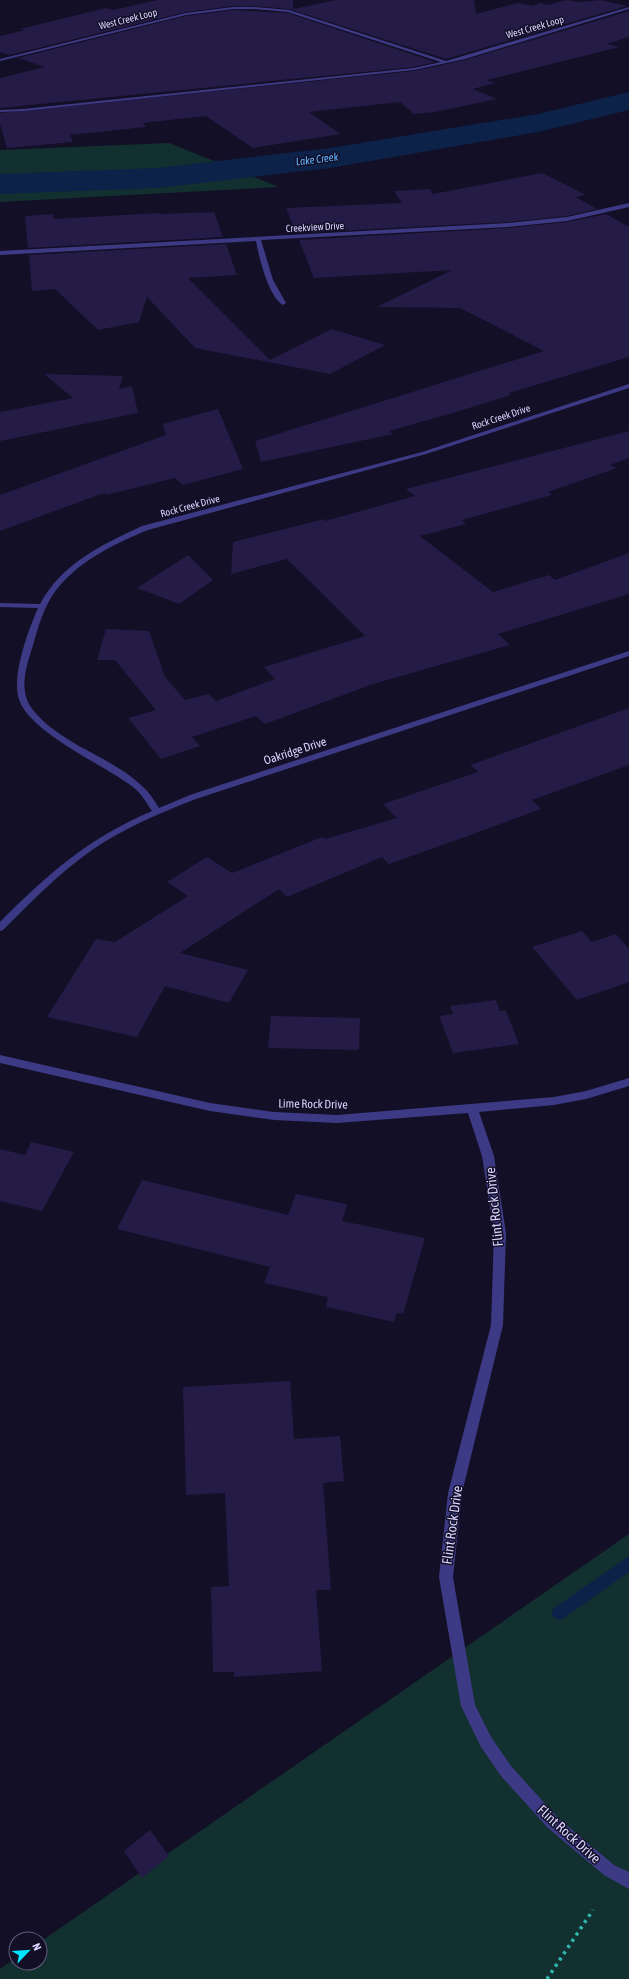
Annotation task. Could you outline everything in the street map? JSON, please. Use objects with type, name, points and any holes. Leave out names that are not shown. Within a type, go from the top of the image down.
[{"type":"street","name":"West Creek Loop","points":[[0,60],[186,14],[211,10],[255,8],[288,11],[446,62]]},
{"type":"street","name":"West Creek Loop","points":[[0,110],[23,110],[390,73],[446,62],[629,8]]},
{"type":"street","name":"Creekview Drive","points":[[0,253],[530,223],[579,216],[629,205]]},
{"type":"street","points":[[258,239],[265,270],[273,289],[283,303]]},
{"type":"street","name":"Rock Creek Drive","points":[[158,811],[137,785],[57,735],[38,720],[24,702],[20,681],[21,671],[43,606],[62,578],[104,546],[145,528],[424,453],[629,386]]},
{"type":"street","points":[[0,605],[43,606]]},
{"type":"street","name":"Oakridge Drive","points":[[0,928],[40,887],[75,858],[115,832],[158,811],[193,797],[629,653]]},
{"type":"street","name":"Lime Rock Drive","points":[[0,1060],[210,1107],[274,1116],[338,1119],[554,1101],[586,1095],[629,1082]]},
{"type":"street","name":"Flint Rock Drive","points":[[472,1109],[488,1156],[500,1233],[497,1325],[455,1493],[446,1577],[468,1706],[486,1742],[506,1771],[548,1817],[609,1870],[629,1881]]},
{"type":"path","points":[[547,1979],[593,1910]]},
{"type":"green space","points":[[169,143],[279,187],[0,202],[0,150]]},
{"type":"green space","points":[[629,1534],[629,1979],[0,1979],[0,1969],[8,1964],[8,1971],[48,1971],[48,1936]]},
{"type":"building","points":[[158,0],[293,0],[293,9],[336,0],[474,0],[476,14],[518,3],[533,6],[540,3],[549,5],[566,0],[579,2],[600,0],[627,6],[446,59],[289,9],[255,6],[233,6],[186,12],[9,55],[0,52],[0,36],[25,30],[20,29],[106,8],[113,10]]},
{"type":"building","points":[[233,10],[288,13],[435,62],[414,67],[0,108],[0,78],[45,67],[18,58],[186,16]]},
{"type":"building","points":[[629,11],[629,37],[607,44],[620,47],[487,80],[495,83],[473,89],[497,99],[435,112],[414,114],[400,102],[309,112],[340,134],[253,148],[206,116],[143,123],[146,127],[70,135],[73,142],[7,148],[0,124],[0,113],[414,71],[465,60]]},
{"type":"building","points":[[542,173],[586,195],[576,197],[597,209],[567,216],[508,222],[296,233],[286,208],[402,203],[394,191],[430,189],[433,194]]},
{"type":"building","points":[[214,212],[223,237],[28,248],[25,216],[53,214],[54,219],[159,213]]},
{"type":"building","points":[[606,214],[629,227],[629,357],[509,393],[511,395],[456,412],[389,431],[393,434],[261,462],[255,441],[544,351],[460,308],[377,307],[452,270],[314,278],[299,240],[508,228],[567,222]]},
{"type":"building","points":[[226,244],[237,275],[188,278],[270,360],[332,329],[385,345],[330,374],[195,348],[147,297],[139,322],[98,330],[55,289],[32,291],[29,255]]},
{"type":"building","points":[[44,374],[123,376],[119,389],[132,386],[138,413],[0,441],[0,412],[73,398]]},
{"type":"building","points":[[218,409],[243,469],[183,485],[175,478],[106,495],[104,493],[0,531],[0,495],[166,435],[163,424]]},
{"type":"building","points":[[629,431],[629,458],[610,465],[617,468],[548,492],[552,495],[462,520],[466,524],[420,536],[493,592],[549,575],[555,580],[629,553],[629,594],[498,634],[510,645],[373,684],[265,724],[256,716],[192,737],[200,746],[161,759],[128,718],[156,710],[115,660],[97,660],[106,629],[149,631],[165,677],[185,700],[209,694],[216,701],[275,679],[264,667],[365,636],[287,559],[231,574],[233,542],[324,519],[325,521],[415,496],[406,489]]},
{"type":"building","points":[[188,555],[213,580],[179,604],[137,588]]},
{"type":"building","points":[[629,708],[629,765],[532,800],[541,809],[389,864],[382,857],[287,897],[279,889],[180,953],[248,970],[229,1003],[165,986],[137,1037],[47,1017],[96,939],[115,942],[188,896],[167,882],[207,857],[232,873],[322,837],[325,839],[397,818],[383,804],[478,772],[470,765]]},
{"type":"building","points":[[582,931],[592,942],[616,934],[629,949],[629,982],[577,1000],[532,947]]},
{"type":"building","points":[[496,1000],[500,1011],[506,1011],[519,1044],[453,1053],[439,1016],[453,1014],[450,1006]]},
{"type":"building","points":[[271,1016],[360,1018],[359,1050],[268,1048]]},
{"type":"building","points":[[31,1142],[74,1152],[42,1211],[0,1201],[0,1149],[25,1155]]},
{"type":"building","points":[[142,1180],[288,1215],[296,1194],[347,1204],[342,1221],[425,1238],[403,1314],[397,1313],[394,1322],[326,1307],[328,1297],[264,1283],[270,1267],[117,1229]]},
{"type":"building","points":[[290,1381],[294,1439],[340,1436],[344,1481],[323,1483],[331,1590],[316,1590],[322,1671],[234,1677],[234,1672],[213,1672],[211,1587],[229,1586],[225,1493],[186,1495],[183,1387]]},
{"type":"building","points":[[150,1830],[169,1856],[142,1878],[124,1851]]},
{"type":"waterway","name":"Lake Creek","points":[[0,184],[158,178],[330,158],[538,123],[629,101]]},
{"type":"waterway","points":[[559,1613],[629,1563]]}]
